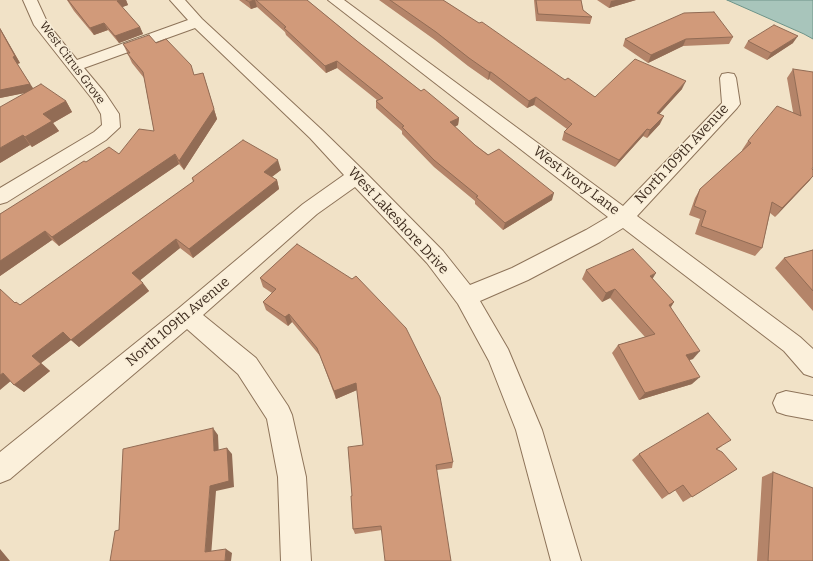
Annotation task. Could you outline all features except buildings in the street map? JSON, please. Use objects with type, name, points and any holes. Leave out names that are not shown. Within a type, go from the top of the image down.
[{"type":"street","name":"West Citrus Grove","points":[[0,197],[100,136],[111,127],[110,114],[75,66],[41,25],[30,0]]},
{"type":"street","name":"West Lakeshore Drive","points":[[177,0],[197,22],[256,76],[357,176],[401,224],[435,257],[466,297],[499,357],[529,430],[566,561]]},
{"type":"street","name":"West Ivory Lane","points":[[335,0],[624,216],[792,344],[813,366]]},
{"type":"street","points":[[75,66],[197,22]]},
{"type":"street","name":"North 109th Avenue","points":[[466,297],[520,274],[593,236],[624,216],[731,104],[728,78]]},
{"type":"street","name":"North 109th Avenue","points":[[0,469],[187,315],[310,209],[357,176]]},
{"type":"street","points":[[187,315],[247,366],[279,415],[292,477],[296,561]]},
{"type":"street","points":[[786,403],[813,408]]},
{"type":"water","points":[[727,0],[813,0],[813,39],[804,34]]}]
